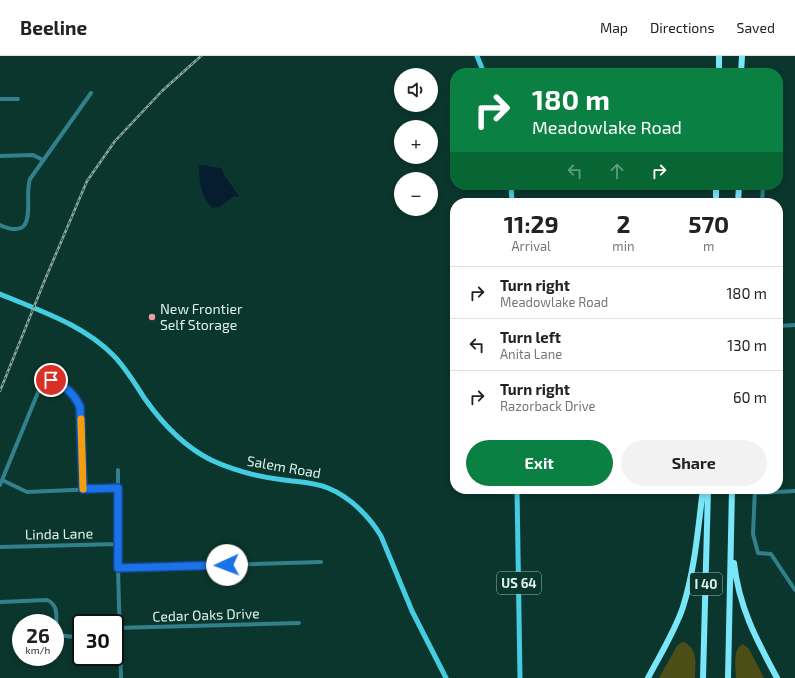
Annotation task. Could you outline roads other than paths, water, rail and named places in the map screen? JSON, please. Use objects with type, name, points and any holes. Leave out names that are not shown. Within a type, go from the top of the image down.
[{"type":"highway","points":[[719,56],[719,68]]},
{"type":"highway","points":[[741,68],[742,56]]},
{"type":"highway","points":[[648,678],[677,621],[685,599],[692,568],[702,494]]},
{"type":"highway","name":"I 40","points":[[703,678],[708,494]]},
{"type":"highway","name":"I 40","points":[[728,678],[732,494]]},
{"type":"highway","points":[[731,540],[737,586],[744,611],[777,678]]},
{"type":"main road","points":[[476,56],[482,68]]},
{"type":"main road","name":"Salem Road","points":[[0,294],[51,315],[87,334],[113,355],[122,365],[157,415],[181,439],[199,453],[211,460],[246,473],[316,484],[328,488],[345,497],[359,509],[375,526],[381,536],[412,611],[446,678]]},
{"type":"main road","name":"US 64","points":[[517,494],[520,678]]},
{"type":"street","points":[[0,225],[12,229],[20,228],[28,219],[28,183],[91,93]]},
{"type":"street","points":[[0,99],[18,99]]},
{"type":"street","points":[[0,156],[33,155],[43,160]]},
{"type":"street","points":[[783,326],[795,325]]},
{"type":"street","points":[[83,489],[80,407],[68,389],[51,380],[44,381],[41,385],[1,483],[27,492],[118,488]]},
{"type":"street","points":[[117,614],[118,470]]},
{"type":"street","points":[[783,491],[795,491]]},
{"type":"street","points":[[755,494],[752,534],[758,553],[771,554],[795,590]]},
{"type":"street","name":"Linda Lane","points":[[0,547],[118,544]]},
{"type":"street","points":[[118,568],[321,562]]},
{"type":"street","points":[[0,602],[47,600],[55,607],[57,630],[64,636],[72,636]]},
{"type":"street","name":"Cedar Oaks Drive","points":[[124,628],[299,623]]},
{"type":"street","points":[[120,666],[121,678]]},
{"type":"water","points":[[202,165],[222,169],[224,175],[239,196],[234,196],[220,207],[213,208],[203,194],[199,166]]},
{"type":"railway","points":[[0,391],[87,181],[115,141],[162,91],[201,56]]},
{"type":"place","name":"New Frontier Self Storage","points":[[152,317]]}]
